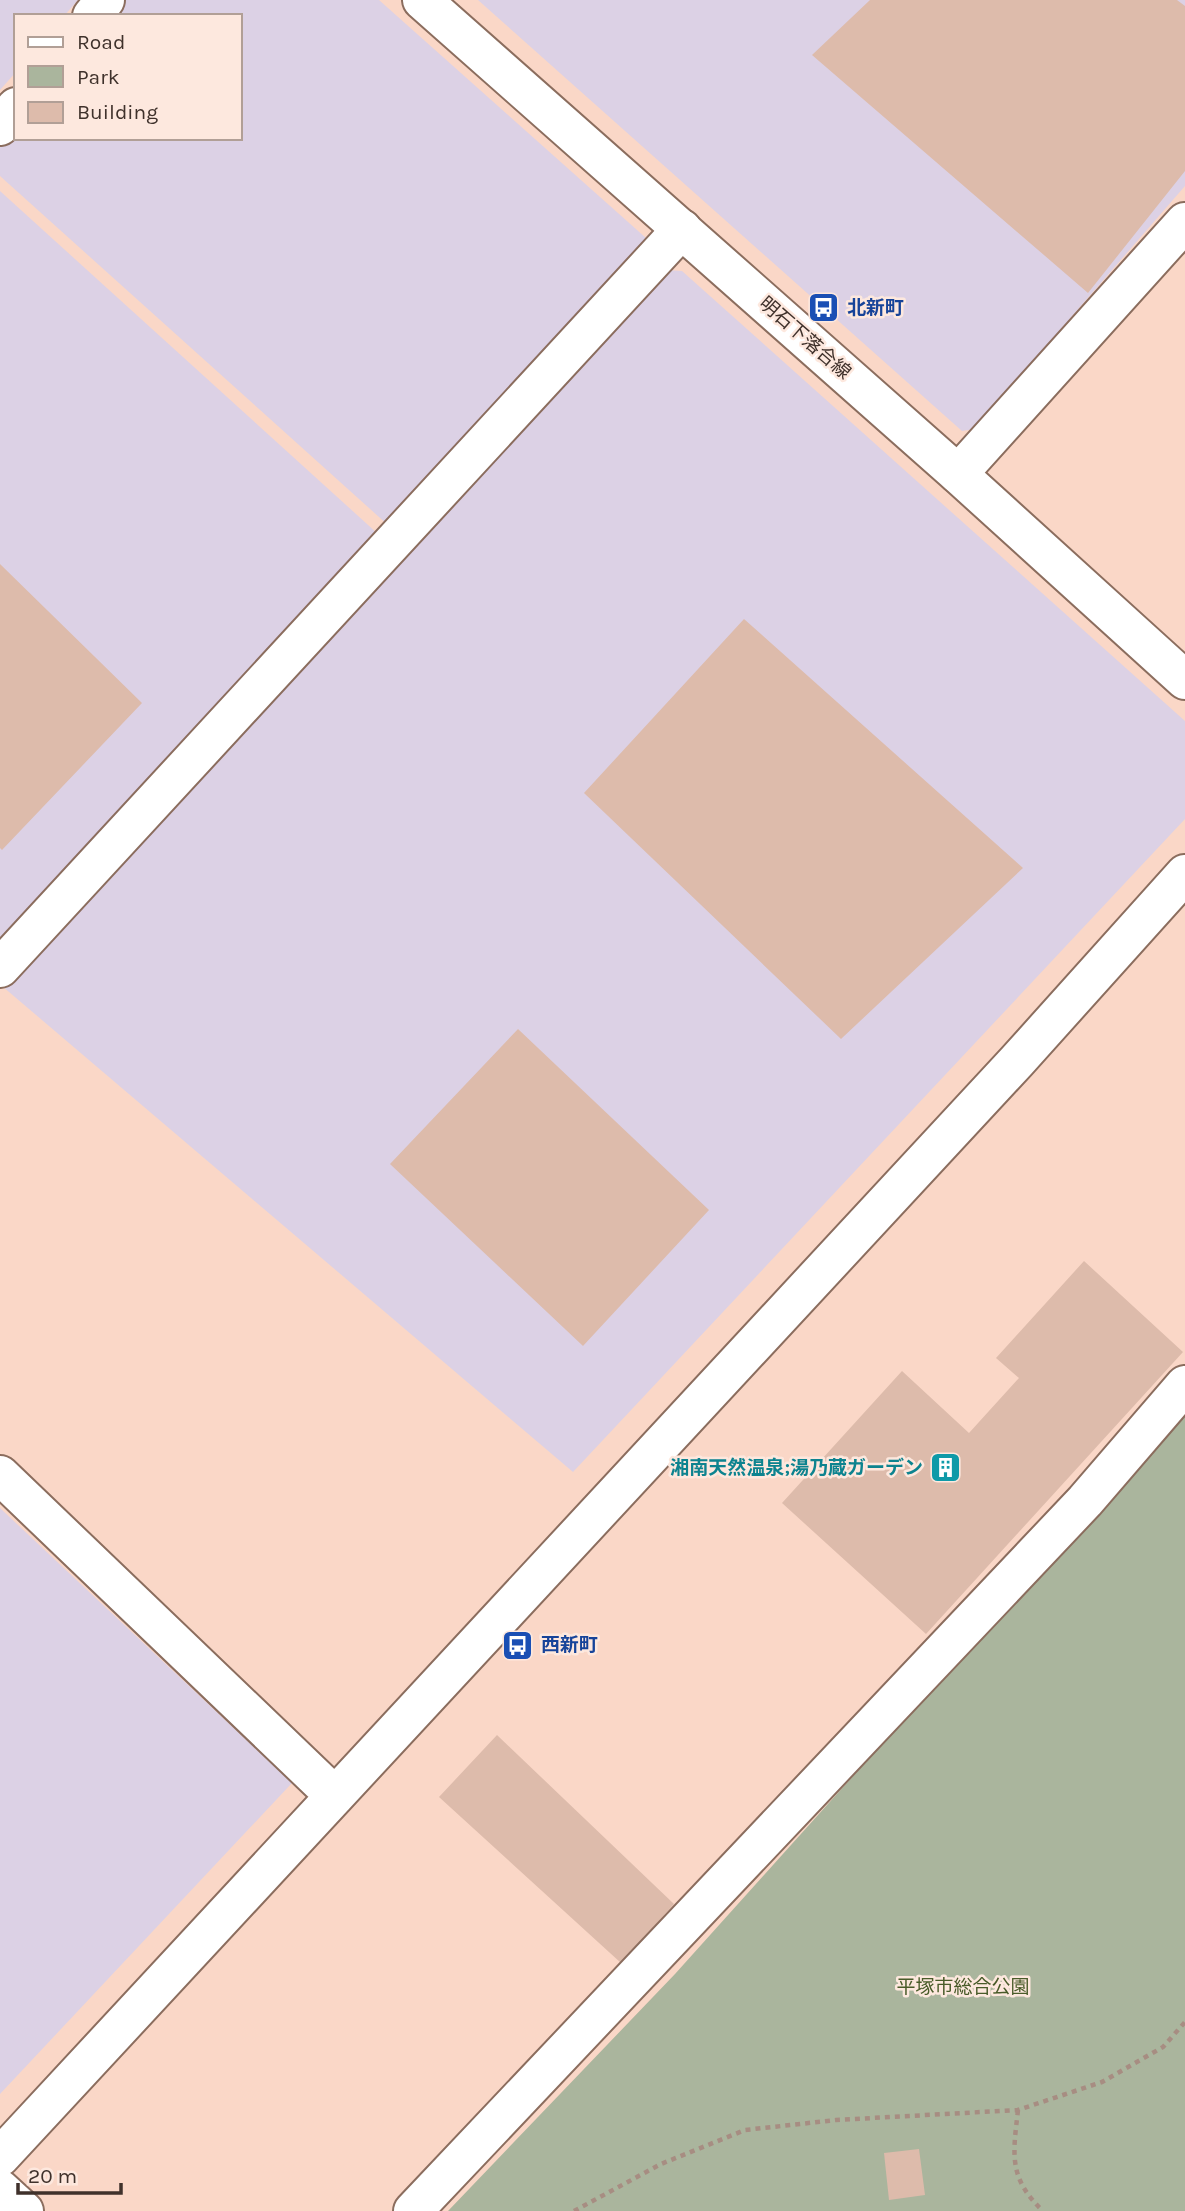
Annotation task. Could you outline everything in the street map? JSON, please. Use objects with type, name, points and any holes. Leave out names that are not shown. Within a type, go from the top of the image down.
[{"type":"street","points":[[94,14],[105,0]]},
{"type":"street","name":"明石下落合線","points":[[422,0],[958,474],[1185,680]]},
{"type":"street","points":[[0,126],[14,109]]},
{"type":"street","points":[[958,474],[1185,222]]},
{"type":"street","points":[[0,968],[682,229]]},
{"type":"street","points":[[0,2157],[1007,1072],[1185,874]]},
{"type":"street","points":[[413,2211],[1076,1511],[1185,1385]]},
{"type":"street","points":[[0,1475],[334,1796]]},
{"type":"street","points":[[0,2189],[24,2211]]},
{"type":"path","points":[[574,2211],[661,2164],[745,2130],[836,2120],[1018,2110],[1102,2082],[1163,2047],[1185,2022]]},
{"type":"path","points":[[1018,2110],[1013,2160],[1027,2196],[1042,2211]]},
{"type":"shaded area","points":[[0,0],[78,0],[66,14],[14,14],[14,74],[0,90]]},
{"type":"shaded area","points":[[122,0],[379,0],[646,238],[647,257],[389,526],[0,176],[0,144],[14,127],[14,140],[242,140],[242,14],[110,14]]},
{"type":"shaded area","points":[[478,0],[1185,0],[1185,186],[974,429],[962,431]]},
{"type":"shaded area","points":[[0,191],[378,534],[0,947]]},
{"type":"shaded area","points":[[666,270],[682,271],[1185,721],[1185,819],[573,1472],[2,986]]},
{"type":"shaded area","points":[[0,1508],[292,1783],[0,2094]]},
{"type":"green space","name":"平塚市総合公園","points":[[1185,1407],[1185,2211],[448,2211],[675,1974]]},
{"type":"building","points":[[870,0],[1177,0],[1185,6],[1185,171],[1088,293],[812,55]]},
{"type":"building","points":[[0,564],[142,703],[2,850],[0,848]]},
{"type":"building","points":[[744,619],[1023,868],[841,1039],[584,793]]},
{"type":"building","points":[[518,1029],[709,1210],[583,1346],[390,1164]]},
{"type":"building","name":"湘南天然温泉;湯乃蔵ガーデン","points":[[1084,1261],[1183,1352],[926,1634],[782,1503],[902,1371],[969,1433],[1019,1378],[996,1358]]},
{"type":"building","points":[[497,1735],[674,1904],[621,1963],[439,1797]]},
{"type":"building","points":[[919,2149],[925,2195],[889,2200],[884,2153]]},
{"type":"place","name":"北新町","points":[[824,308]]},
{"type":"place","name":"湘南天然温泉;湯乃蔵ガーデン","points":[[946,1468]]},
{"type":"place","name":"西新町","points":[[518,1645]]}]
